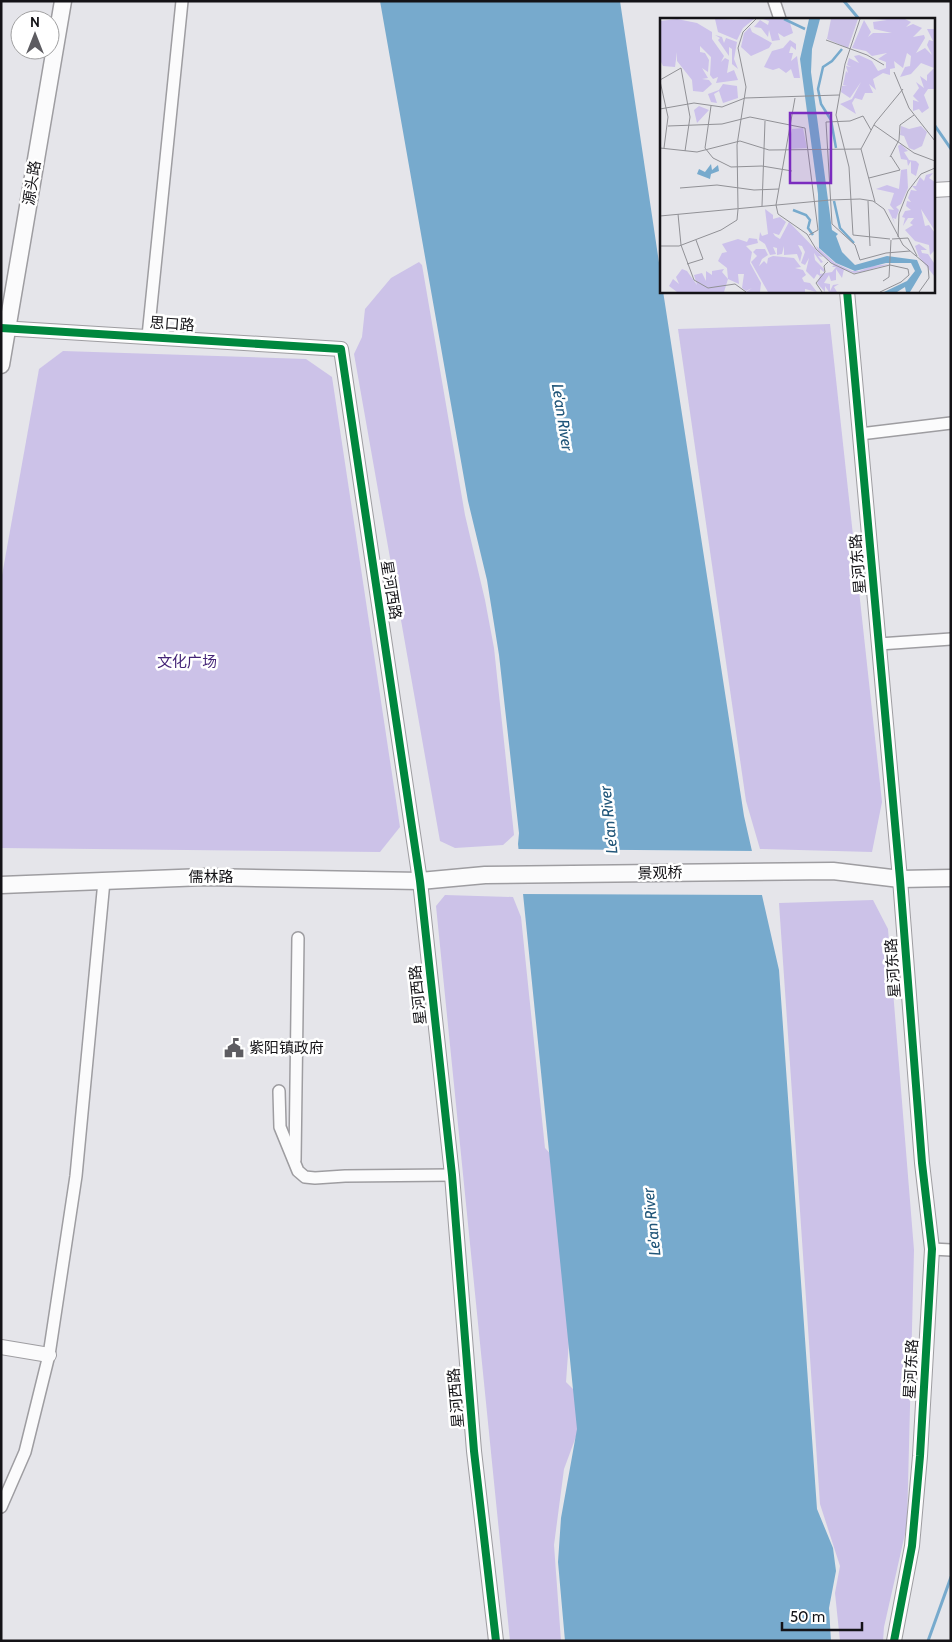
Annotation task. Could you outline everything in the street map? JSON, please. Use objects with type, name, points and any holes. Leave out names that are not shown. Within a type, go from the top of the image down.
[{"type":"main road","name":"源头路","points":[[1,364],[5,328],[63,1]]},
{"type":"main road","name":"景观桥","points":[[420,881],[485,875],[833,871],[900,879],[951,878]]},
{"type":"main road","name":"儒林路","points":[[1,885],[204,877],[420,881]]},
{"type":"street","points":[[148,336],[182,1]]},
{"type":"street","points":[[774,1],[780,18]]},
{"type":"street","points":[[934,190],[950,189]]},
{"type":"street","name":"星河东路","points":[[847,292],[900,879],[922,1162],[932,1249],[920,1456],[912,1546],[894,1641]]},
{"type":"street","name":"思口路","points":[[5,328],[340,349]]},
{"type":"street","name":"星河西路","points":[[340,349],[420,881],[452,1175],[474,1451],[496,1641]]},
{"type":"street","points":[[860,434],[951,424]]},
{"type":"street","points":[[879,644],[951,639]]},
{"type":"street","points":[[1,1506],[26,1452],[49,1355],[76,1176],[104,882]]},
{"type":"street","points":[[295,1164],[298,938]]},
{"type":"street","points":[[279,1091],[280,1127],[298,1171],[305,1177],[452,1175]]},
{"type":"street","points":[[932,1249],[951,1250]]},
{"type":"street","points":[[1,1346],[49,1355]]},
{"type":"green space","points":[[419,262],[422,265],[465,515],[494,648],[514,835],[503,845],[455,848],[440,841],[354,354],[362,337],[365,309],[391,278]]},
{"type":"green space","points":[[830,324],[882,802],[872,852],[760,849],[746,801],[678,329]]},
{"type":"green space","name":"文化广场","points":[[63,351],[306,359],[332,377],[400,827],[380,852],[1,848],[1,581],[39,369]]},
{"type":"green space","points":[[445,895],[513,897],[521,917],[545,1148],[562,1166],[571,1313],[566,1382],[578,1394],[581,1423],[564,1469],[554,1545],[561,1641],[510,1641],[436,906]]},
{"type":"green space","points":[[873,900],[888,929],[914,1250],[907,1525],[884,1627],[883,1641],[840,1641],[835,1593],[840,1566],[820,1504],[779,903]]},
{"type":"water","name":"Le'an River","points":[[380,1],[620,1],[660,269],[660,292],[663,292],[744,816],[779,970],[817,1509],[833,1548],[836,1571],[829,1608],[831,1641],[565,1641],[558,1562],[561,1518],[577,1429],[518,844],[519,833],[499,655],[487,580],[468,501]]},
{"type":"pier","points":[[516,849],[755,851],[765,895],[521,894]]},
{"type":"waterway","points":[[844,1],[858,18]]},
{"type":"waterway","points":[[934,124],[951,149]]},
{"type":"waterway","points":[[928,1641],[951,1577]]},
{"type":"cycle path","points":[[847,292],[900,879],[922,1163],[932,1249],[920,1456],[912,1546],[894,1641]]},
{"type":"cycle path","points":[[1,328],[341,349],[420,881],[452,1175],[474,1451],[496,1641]]},
{"type":"place","name":"紫阳镇政府","points":[[234,1048]]}]
